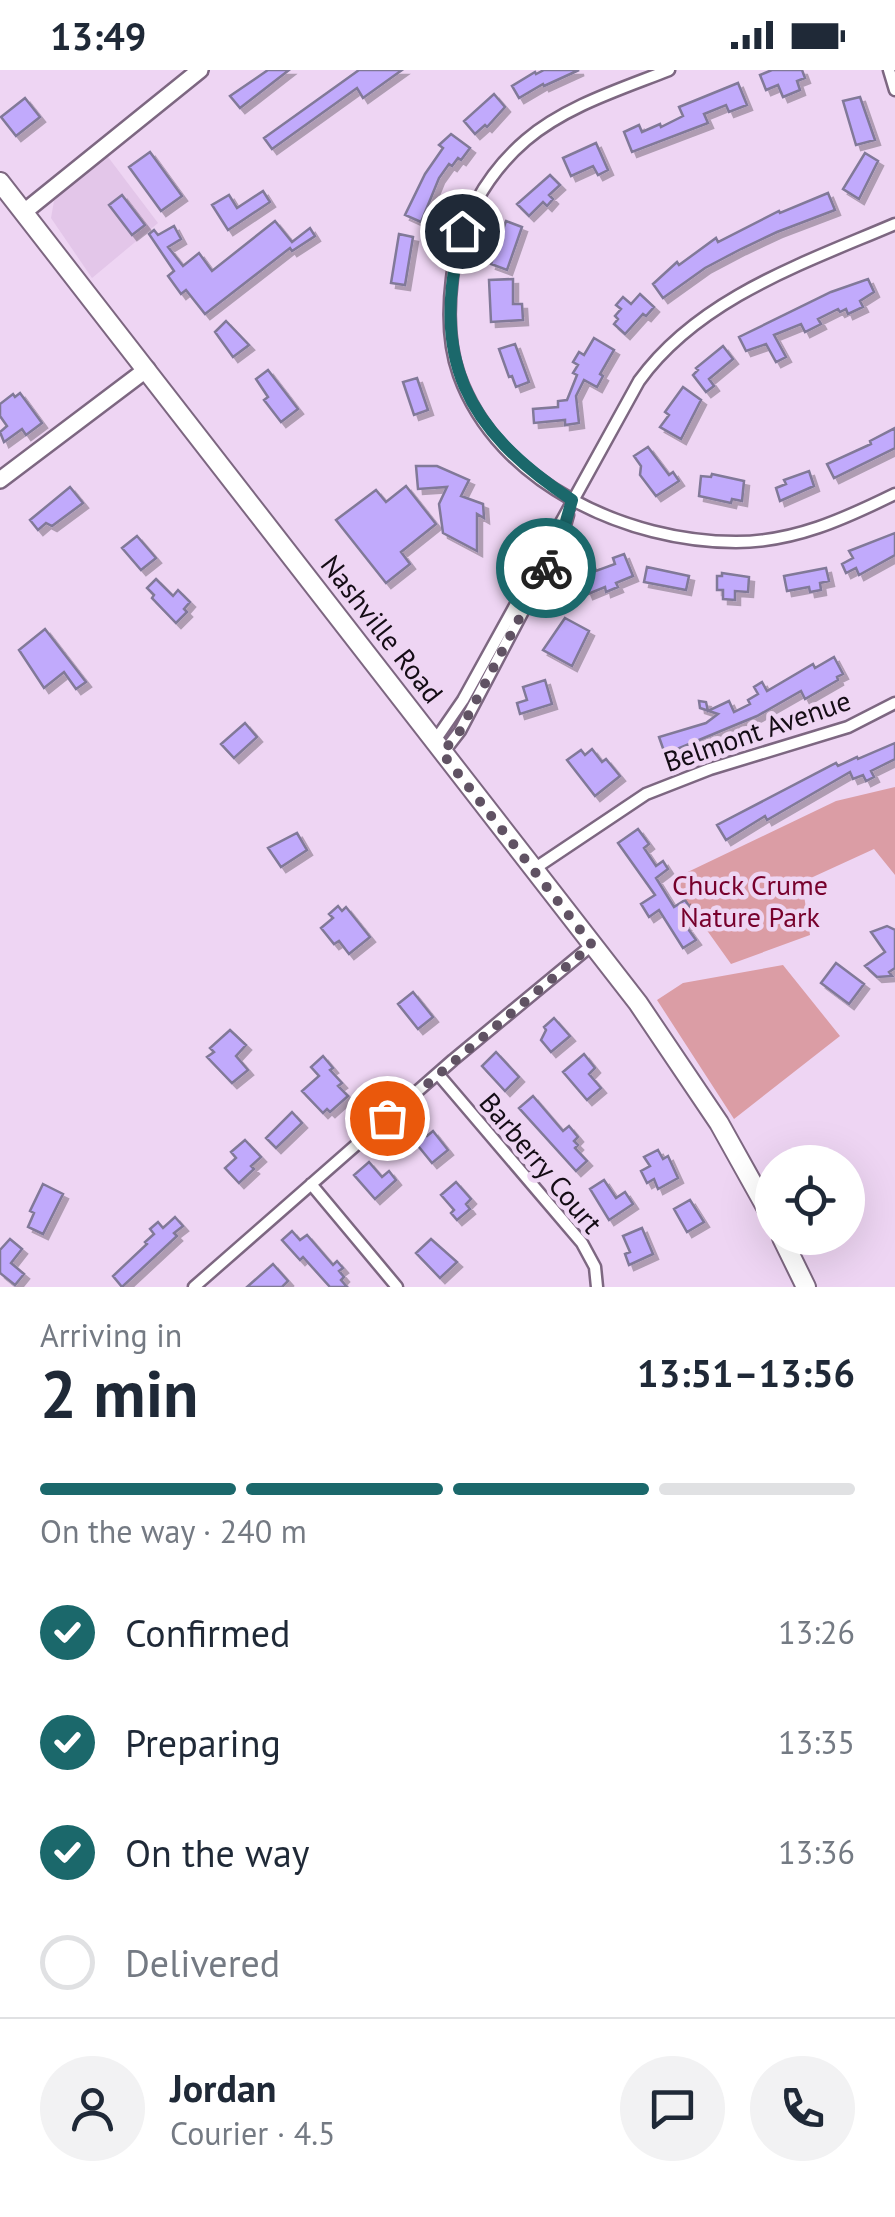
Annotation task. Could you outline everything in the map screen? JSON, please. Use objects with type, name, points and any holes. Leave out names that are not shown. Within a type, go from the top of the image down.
[{"type":"main road","name":"Nashville Road","points":[[0,182],[592,945],[688,1073],[755,1189]]},
{"type":"main road","points":[[790,1255],[806,1287]]},
{"type":"street","points":[[24,212],[200,70]]},
{"type":"street","points":[[669,70],[559,116],[526,140],[477,198],[462,231],[449,302],[450,337],[458,374],[472,404],[504,448],[572,500],[650,532],[692,540],[739,542],[808,532],[895,494]]},
{"type":"street","points":[[890,70],[895,90]]},
{"type":"street","points":[[438,747],[638,381],[683,332],[725,302],[895,224]]},
{"type":"street","points":[[0,480],[147,369]]},
{"type":"street","name":"Belmont Avenue","points":[[534,869],[646,794],[725,764],[848,727],[895,703]]},
{"type":"street","points":[[194,1287],[592,945]]},
{"type":"street","name":"Barberry Court","points":[[438,1074],[582,1243],[595,1267],[597,1287]]},
{"type":"street","points":[[311,1184],[398,1287]]},
{"type":"shaded area","points":[[105,153],[158,223],[92,278],[51,218],[54,201]]},
{"type":"green space","name":"Chuck Crume Nature Park","points":[[895,787],[895,875],[874,849],[802,882],[810,935],[731,964],[671,880],[836,801]]},
{"type":"green space","points":[[783,965],[840,1036],[734,1119],[657,1000],[683,983]]},
{"type":"building","points":[[268,70],[289,70],[240,108],[230,96]]},
{"type":"building","points":[[359,70],[402,70],[363,98],[357,88],[272,149],[264,138]]},
{"type":"building","points":[[544,70],[579,70],[519,98],[512,86]]},
{"type":"building","points":[[772,70],[802,70],[805,78],[797,81],[800,90],[783,97],[778,85],[766,90],[760,75]]},
{"type":"building","points":[[738,83],[747,105],[729,112],[726,105],[704,114],[708,123],[632,152],[624,132],[639,125],[642,132],[660,124],[661,127],[683,116],[679,107]]},
{"type":"building","points":[[494,94],[505,107],[475,134],[464,121]]},
{"type":"building","points":[[860,97],[875,140],[856,145],[843,101]]},
{"type":"building","points":[[25,98],[40,117],[16,136],[1,117]]},
{"type":"building","points":[[451,134],[470,148],[461,160],[449,164],[439,178],[421,222],[405,215],[443,148],[439,145]]},
{"type":"building","points":[[596,143],[608,170],[598,175],[593,166],[571,176],[563,158]]},
{"type":"building","points":[[150,152],[182,196],[161,211],[129,167]]},
{"type":"building","points":[[865,153],[878,161],[859,199],[843,189]]},
{"type":"building","points":[[550,175],[560,185],[549,195],[553,199],[547,206],[543,202],[529,216],[517,204]]},
{"type":"building","points":[[263,191],[270,202],[228,230],[212,205],[229,195],[237,208]]},
{"type":"building","points":[[828,193],[835,210],[741,249],[705,268],[663,298],[653,284],[677,262],[679,265],[716,238],[718,242],[779,211]]},
{"type":"building","points":[[122,195],[145,225],[132,235],[109,205]]},
{"type":"building","points":[[275,221],[292,242],[310,228],[315,236],[292,251],[290,248],[205,314],[186,290],[181,294],[168,276],[174,271],[149,234],[154,230],[158,235],[174,226],[181,239],[168,247],[183,266],[199,253],[212,271]]},
{"type":"building","points":[[506,221],[522,227],[507,270],[491,264]]},
{"type":"building","points":[[399,234],[413,237],[405,285],[391,283]]},
{"type":"building","points":[[513,279],[513,304],[522,304],[523,320],[491,322],[489,280]]},
{"type":"building","points":[[868,279],[874,292],[860,301],[863,307],[848,314],[846,309],[838,309],[818,319],[821,324],[805,332],[801,324],[774,335],[786,357],[776,362],[766,344],[746,351],[739,337],[831,292]]},
{"type":"building","points":[[640,294],[654,307],[625,334],[614,324],[621,309],[616,305],[623,297],[631,304]]},
{"type":"building","points":[[226,321],[249,345],[233,357],[215,332]]},
{"type":"building","points":[[594,338],[614,350],[597,387],[584,380],[576,396],[579,423],[534,423],[533,409],[558,407],[558,401],[567,400],[577,375],[573,373],[578,365],[573,362],[579,352],[584,355]]},
{"type":"building","points":[[515,344],[529,382],[516,387],[499,349]]},
{"type":"building","points":[[723,346],[733,359],[709,379],[714,386],[706,392],[693,375]]},
{"type":"building","points":[[268,370],[298,409],[281,422],[264,400],[268,397],[256,379]]},
{"type":"building","points":[[417,378],[428,410],[414,415],[403,382]]},
{"type":"building","points":[[683,387],[701,400],[681,439],[660,427],[669,415],[665,412]]},
{"type":"building","points":[[20,393],[42,423],[26,435],[22,429],[4,442],[0,432],[7,426],[0,416],[0,404]]},
{"type":"building","points":[[895,428],[895,448],[834,478],[827,464]]},
{"type":"building","points":[[648,447],[669,475],[673,472],[679,481],[656,496],[640,475],[641,466],[634,456]]},
{"type":"building","points":[[416,466],[437,466],[469,480],[461,496],[483,504],[484,518],[477,514],[477,551],[443,533],[439,504],[447,487],[418,489]]},
{"type":"building","points":[[809,471],[814,486],[780,501],[776,488],[786,484],[784,480]]},
{"type":"building","points":[[712,474],[744,481],[742,501],[732,499],[731,503],[699,496],[701,476]]},
{"type":"building","points":[[406,486],[436,524],[401,552],[410,564],[386,583],[336,520],[376,490],[386,502]]},
{"type":"building","points":[[70,487],[83,503],[52,526],[46,523],[38,530],[30,520]]},
{"type":"building","points":[[895,533],[895,555],[859,575],[856,568],[846,573],[842,564],[853,558],[849,551]]},
{"type":"building","points":[[137,536],[156,558],[141,570],[122,548]]},
{"type":"building","points":[[624,554],[633,576],[606,592],[605,587],[588,594],[579,571],[594,565],[596,571],[615,564],[613,558]]},
{"type":"building","points":[[647,567],[689,576],[686,590],[644,582]]},
{"type":"building","points":[[826,568],[829,581],[820,583],[821,590],[810,592],[809,587],[787,591],[784,576]]},
{"type":"building","points":[[722,573],[749,577],[748,592],[735,591],[735,600],[723,599],[723,590],[717,590],[717,576]]},
{"type":"building","points":[[156,579],[173,596],[178,590],[190,602],[184,609],[187,612],[176,623],[147,588]]},
{"type":"building","points":[[565,618],[589,631],[572,666],[543,650]]},
{"type":"building","points":[[45,629],[86,682],[76,689],[64,672],[44,688],[19,650]]},
{"type":"building","points":[[834,657],[843,674],[805,699],[801,691],[757,716],[665,754],[659,737],[706,723],[718,714],[708,711],[729,701],[734,712],[750,704],[748,700],[758,694],[754,687],[762,682],[767,691],[813,664],[815,668]]},
{"type":"building","points":[[545,680],[552,704],[520,714],[517,703],[527,700],[523,687]]},
{"type":"building","points":[[245,723],[257,737],[234,758],[221,744]]},
{"type":"building","points":[[895,743],[895,759],[871,771],[874,777],[866,781],[863,775],[853,779],[850,772],[726,840],[717,825],[836,763],[838,766]]},
{"type":"building","points":[[592,749],[620,776],[595,796],[567,760],[581,750],[585,755]]},
{"type":"building","points":[[638,829],[649,844],[644,848],[656,866],[663,861],[668,869],[656,878],[674,907],[685,900],[697,918],[686,926],[696,940],[683,948],[659,910],[649,917],[641,904],[655,895],[618,843]]},
{"type":"building","points":[[297,833],[307,850],[281,867],[268,848]]},
{"type":"building","points":[[338,906],[342,911],[346,907],[370,937],[349,954],[321,928],[333,918],[329,914]]},
{"type":"building","points":[[887,926],[895,930],[895,968],[889,972],[892,976],[877,977],[865,966],[885,952],[871,932]]},
{"type":"building","points":[[836,963],[864,984],[849,1004],[821,983]]},
{"type":"building","points":[[413,992],[433,1017],[418,1029],[398,1004]]},
{"type":"building","points":[[554,1018],[570,1036],[551,1052],[541,1040],[544,1027]]},
{"type":"building","points":[[230,1030],[246,1045],[236,1056],[248,1070],[232,1083],[207,1057],[214,1052],[210,1048]]},
{"type":"building","points":[[496,1052],[519,1077],[505,1091],[482,1066]]},
{"type":"building","points":[[584,1054],[595,1068],[589,1074],[601,1088],[587,1100],[563,1072]]},
{"type":"building","points":[[323,1056],[342,1083],[338,1086],[348,1096],[330,1112],[327,1109],[323,1113],[302,1091],[319,1076],[311,1067]]},
{"type":"building","points":[[533,1096],[563,1131],[569,1126],[578,1137],[575,1148],[587,1161],[576,1171],[519,1108]]},
{"type":"building","points":[[292,1112],[302,1123],[276,1148],[266,1138]]},
{"type":"building","points":[[416,1123],[427,1136],[433,1131],[448,1150],[432,1163],[406,1131]]},
{"type":"building","points":[[245,1140],[261,1157],[239,1183],[225,1168],[236,1158],[231,1152]]},
{"type":"building","points":[[658,1150],[663,1159],[668,1156],[678,1178],[658,1189],[654,1179],[647,1183],[641,1171],[650,1166],[644,1157]]},
{"type":"building","points":[[369,1162],[382,1177],[389,1171],[396,1180],[375,1199],[354,1175]]},
{"type":"building","points":[[604,1180],[616,1198],[625,1192],[633,1204],[609,1220],[590,1189]]},
{"type":"building","points":[[456,1182],[471,1199],[466,1204],[470,1209],[457,1220],[441,1195]]},
{"type":"building","points":[[43,1184],[63,1194],[43,1234],[28,1227],[34,1213],[30,1211]]},
{"type":"building","points":[[690,1200],[704,1222],[687,1232],[674,1209]]},
{"type":"building","points":[[175,1217],[183,1226],[174,1233],[177,1236],[122,1287],[113,1276],[147,1244],[154,1234],[150,1229],[158,1222],[163,1228]]},
{"type":"building","points":[[642,1228],[653,1254],[629,1265],[625,1254],[630,1252],[623,1236]]},
{"type":"building","points":[[292,1231],[300,1240],[307,1235],[333,1265],[337,1261],[343,1268],[339,1271],[344,1277],[341,1280],[347,1287],[330,1287],[303,1257],[300,1260],[282,1240]]},
{"type":"building","points":[[10,1239],[22,1249],[11,1263],[24,1274],[15,1285],[0,1273],[0,1250]]},
{"type":"building","points":[[431,1239],[457,1262],[440,1278],[416,1253]]},
{"type":"building","points":[[273,1264],[288,1281],[282,1287],[247,1287]]},
{"type":"way so far","points":[[387,1118],[592,945],[442,753],[460,731],[546,568]]},
{"type":"route","points":[[462,231],[449,302],[450,337],[458,374],[472,404],[504,448],[572,500],[566,526],[546,568]]}]
